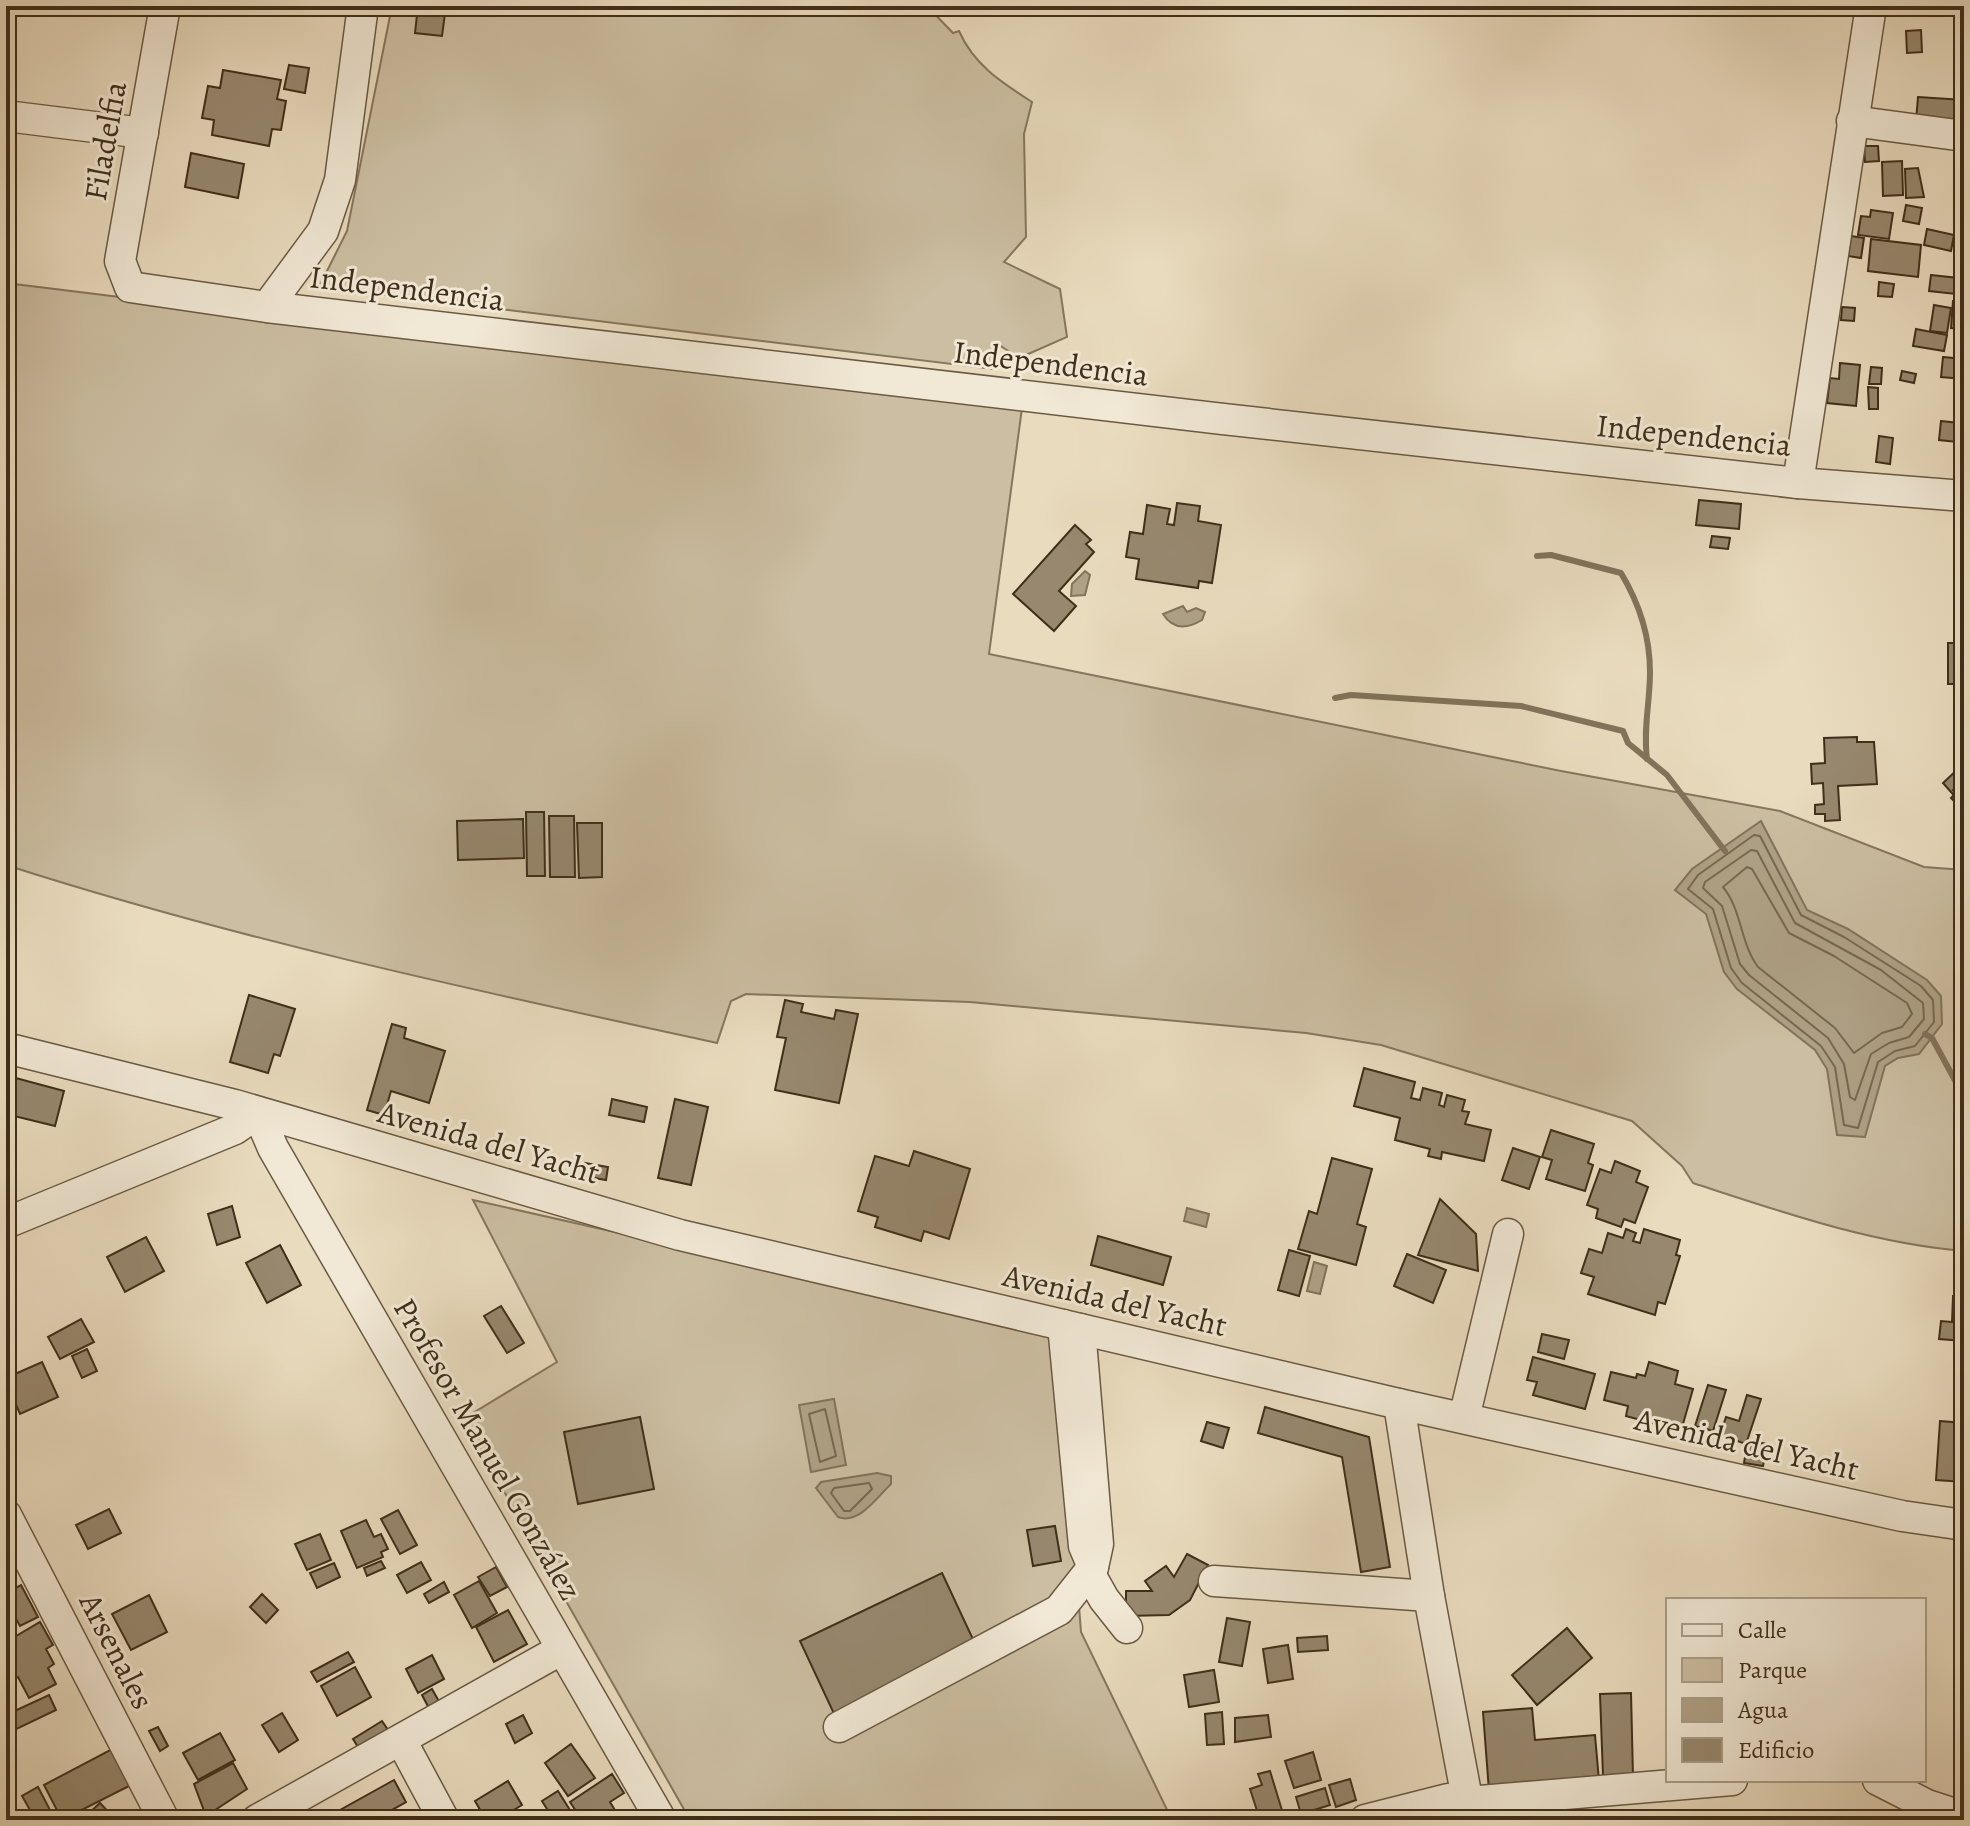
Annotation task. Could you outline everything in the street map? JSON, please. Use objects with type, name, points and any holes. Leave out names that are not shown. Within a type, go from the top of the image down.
[{"type":"street","name":"Filadelfia","points":[[130,287],[120,261],[165,6]]},
{"type":"street","points":[[267,307],[323,231],[340,180],[363,6]]},
{"type":"street","points":[[1798,483],[1871,6]]},
{"type":"street","points":[[6,116],[143,133]]},
{"type":"street","points":[[1852,121],[1964,136]]},
{"type":"street","name":"Independencia","points":[[130,287],[267,307],[1798,483],[1964,496]]},
{"type":"street","name":"Avenida del Yacht","points":[[6,1048],[258,1113],[680,1235],[1399,1404],[1902,1516],[1964,1525]]},
{"type":"street","points":[[6,1223],[235,1129],[258,1113]]},
{"type":"street","name":"Profesor Manuel González","points":[[258,1113],[273,1148],[661,1820]]},
{"type":"street","points":[[1464,1418],[1508,1234]]},
{"type":"street","points":[[1071,1327],[1084,1465],[1084,1546],[1104,1599],[1127,1628]]},
{"type":"street","points":[[1399,1404],[1429,1596],[1470,1811]]},
{"type":"street","name":"Arsenales","points":[[6,1515],[164,1820]]},
{"type":"street","points":[[839,1727],[1059,1610],[1092,1571]]},
{"type":"street","points":[[1214,1581],[1429,1596]]},
{"type":"street","points":[[257,1820],[562,1649]]},
{"type":"street","points":[[401,1740],[444,1820]]},
{"type":"street","points":[[1365,1820],[1448,1799],[1470,1811],[1715,1782]]},
{"type":"street","points":[[1882,1782],[1927,1805],[1964,1817]]},
{"type":"green space","points":[[392,6],[927,6],[953,33],[959,31],[972,54],[990,72],[1032,102],[1024,134],[1026,237],[1004,262],[1060,289],[1067,337],[1019,358],[996,343],[993,369],[319,287],[347,231]]},
{"type":"green space","points":[[6,283],[1022,408],[989,654],[1561,771],[1780,811],[1924,867],[1964,870],[1964,1251],[1860,1234],[1693,1183],[1682,1166],[1632,1121],[1381,1045],[1306,1033],[970,1002],[746,994],[731,1001],[717,1043],[270,941],[6,865]]},
{"type":"green space","points":[[473,1200],[1058,1332],[1081,1632],[1172,1820],[690,1820],[463,1419],[557,1362]]},
{"type":"water","points":[[1085,571],[1090,575],[1085,595],[1071,596],[1072,584]]},
{"type":"water","points":[[1183,606],[1187,612],[1196,608],[1205,612],[1202,620],[1181,626],[1171,623],[1163,614]]},
{"type":"water","points":[[1761,821],[1807,910],[1848,929],[1927,980],[1941,996],[1942,1024],[1919,1054],[1898,1058],[1885,1066],[1865,1137],[1837,1135],[1827,1069],[1815,1050],[1737,989],[1724,972],[1706,914],[1675,890],[1692,869]]},
{"type":"water","points":[[1187,1208],[1209,1214],[1206,1227],[1184,1221]]},
{"type":"water","points":[[1314,1262],[1327,1266],[1320,1294],[1307,1291]]},
{"type":"water","points":[[834,1399],[846,1465],[811,1472],[799,1405]]},
{"type":"water","points":[[877,1473],[891,1476],[891,1484],[853,1517],[838,1517],[816,1488],[821,1482]]},
{"type":"building","points":[[418,6],[446,6],[442,36],[415,33]]},
{"type":"building","points":[[1921,30],[1922,52],[1907,53],[1906,31]]},
{"type":"building","points":[[289,65],[309,68],[305,93],[284,89]]},
{"type":"building","points":[[223,70],[281,80],[277,99],[286,101],[281,130],[272,129],[269,146],[212,135],[214,120],[202,118],[208,86],[220,88]]},
{"type":"building","points":[[1918,97],[1964,100],[1964,124],[1916,121]]},
{"type":"building","points":[[1864,146],[1878,146],[1879,161],[1865,162]]},
{"type":"building","points":[[191,153],[244,164],[238,198],[185,187]]},
{"type":"building","points":[[1902,161],[1903,195],[1883,196],[1882,162]]},
{"type":"building","points":[[1918,168],[1924,197],[1906,198],[1905,169]]},
{"type":"building","points":[[1906,205],[1922,208],[1919,224],[1903,221]]},
{"type":"building","points":[[1871,210],[1893,213],[1889,239],[1858,235],[1861,216],[1870,217]]},
{"type":"building","points":[[1927,229],[1954,235],[1951,251],[1924,245]]},
{"type":"building","points":[[1851,236],[1864,238],[1861,258],[1848,256]]},
{"type":"building","points":[[1871,239],[1921,245],[1918,277],[1868,271]]},
{"type":"building","points":[[1931,275],[1958,278],[1956,294],[1929,291]]},
{"type":"building","points":[[1879,282],[1894,284],[1892,297],[1878,296]]},
{"type":"building","points":[[1953,301],[1964,301],[1964,329],[1951,328]]},
{"type":"building","points":[[1934,305],[1951,308],[1947,333],[1930,331]]},
{"type":"building","points":[[1842,307],[1855,308],[1854,321],[1841,320]]},
{"type":"building","points":[[1916,329],[1947,335],[1944,351],[1913,346]]},
{"type":"building","points":[[1943,357],[1964,359],[1964,379],[1941,377]]},
{"type":"building","points":[[1840,363],[1860,365],[1856,406],[1827,403],[1830,378],[1839,379]]},
{"type":"building","points":[[1871,367],[1882,368],[1881,384],[1869,384]]},
{"type":"building","points":[[1902,371],[1916,374],[1914,383],[1900,380]]},
{"type":"building","points":[[1868,387],[1878,388],[1878,409],[1869,409]]},
{"type":"building","points":[[1941,421],[1959,423],[1957,442],[1939,440]]},
{"type":"building","points":[[1879,436],[1893,438],[1890,464],[1876,462]]},
{"type":"building","points":[[1699,500],[1741,504],[1739,529],[1696,525]]},
{"type":"building","points":[[1177,503],[1200,506],[1198,521],[1221,525],[1212,583],[1199,581],[1198,588],[1136,579],[1139,559],[1126,557],[1130,532],[1143,534],[1147,505],[1170,509],[1167,524],[1174,525]]},
{"type":"building","points":[[1075,525],[1091,540],[1086,544],[1094,552],[1059,591],[1076,606],[1054,631],[1013,594]]},
{"type":"building","points":[[1712,536],[1730,538],[1728,549],[1710,547]]},
{"type":"building","points":[[1948,643],[1964,643],[1964,684],[1948,684]]},
{"type":"building","points":[[1857,737],[1857,742],[1874,742],[1877,784],[1838,786],[1840,820],[1825,821],[1825,814],[1815,814],[1815,805],[1824,804],[1823,783],[1812,784],[1811,764],[1825,763],[1824,738]]},
{"type":"building","points":[[1959,768],[1964,774],[1964,796],[1959,801],[1943,783]]},
{"type":"building","points":[[1964,779],[1964,801],[1953,790]]},
{"type":"building","points":[[1964,784],[1964,811],[1951,798]]},
{"type":"building","points":[[526,812],[544,812],[545,876],[527,876]]},
{"type":"building","points":[[549,816],[574,816],[575,877],[550,877]]},
{"type":"building","points":[[523,819],[524,858],[458,860],[457,821]]},
{"type":"building","points":[[577,823],[602,823],[602,877],[579,878]]},
{"type":"building","points":[[249,995],[295,1009],[280,1056],[274,1054],[268,1073],[230,1062]]},
{"type":"building","points":[[785,1000],[803,1004],[801,1012],[834,1019],[836,1010],[858,1014],[839,1103],[775,1090],[786,1038],[777,1037]]},
{"type":"building","points":[[392,1024],[406,1028],[404,1038],[445,1051],[429,1103],[391,1091],[384,1115],[367,1110]]},
{"type":"building","points":[[1364,1068],[1415,1082],[1411,1098],[1420,1100],[1423,1088],[1442,1093],[1439,1105],[1444,1107],[1447,1095],[1465,1100],[1462,1111],[1469,1112],[1465,1124],[1491,1130],[1484,1161],[1442,1152],[1441,1159],[1428,1156],[1430,1149],[1395,1140],[1400,1118],[1354,1106]]},
{"type":"building","points":[[12,1077],[64,1091],[55,1126],[6,1114]]},
{"type":"building","points":[[612,1099],[647,1107],[644,1122],[609,1115]]},
{"type":"building","points":[[675,1099],[708,1107],[691,1185],[658,1178]]},
{"type":"building","points":[[1551,1130],[1594,1144],[1588,1163],[1593,1165],[1585,1191],[1546,1179],[1552,1160],[1542,1157]]},
{"type":"building","points":[[1513,1148],[1540,1157],[1529,1189],[1502,1180]]},
{"type":"building","points":[[914,1151],[970,1169],[949,1239],[924,1231],[921,1241],[875,1227],[878,1217],[858,1211],[875,1156],[909,1166]]},
{"type":"building","points":[[1332,1158],[1372,1169],[1357,1224],[1366,1227],[1356,1265],[1298,1249],[1309,1211],[1317,1214]]},
{"type":"building","points":[[1615,1161],[1640,1171],[1636,1182],[1648,1187],[1635,1223],[1624,1219],[1621,1227],[1596,1218],[1598,1209],[1587,1205],[1600,1169],[1611,1173]]},
{"type":"building","points":[[585,1163],[608,1167],[606,1180],[583,1176]]},
{"type":"building","points":[[1440,1199],[1476,1234],[1478,1271],[1418,1255]]},
{"type":"building","points":[[232,1206],[240,1237],[217,1245],[208,1214]]},
{"type":"building","points":[[1626,1229],[1636,1233],[1633,1241],[1640,1243],[1644,1229],[1680,1240],[1676,1255],[1680,1256],[1665,1304],[1658,1302],[1655,1315],[1588,1294],[1594,1277],[1581,1273],[1589,1249],[1602,1253],[1608,1233],[1623,1238]]},
{"type":"building","points":[[1098,1236],[1171,1257],[1163,1285],[1091,1265]]},
{"type":"building","points":[[146,1237],[164,1271],[125,1292],[107,1257]]},
{"type":"building","points":[[280,1245],[301,1285],[267,1303],[246,1263]]},
{"type":"building","points":[[1289,1250],[1310,1256],[1299,1296],[1278,1290]]},
{"type":"building","points":[[1407,1254],[1446,1270],[1433,1303],[1394,1286]]},
{"type":"building","points":[[1953,1296],[1964,1297],[1963,1341],[1939,1339],[1941,1321],[1952,1322]]},
{"type":"building","points":[[501,1306],[524,1343],[507,1353],[484,1316]]},
{"type":"building","points":[[81,1319],[94,1342],[60,1359],[48,1337]]},
{"type":"building","points":[[1542,1334],[1569,1340],[1564,1359],[1538,1352]]},
{"type":"building","points":[[87,1349],[97,1371],[82,1378],[72,1356]]},
{"type":"building","points":[[1533,1357],[1595,1374],[1585,1409],[1533,1395],[1537,1382],[1527,1380]]},
{"type":"building","points":[[42,1362],[58,1397],[20,1414],[12,1395],[6,1398],[6,1378]]},
{"type":"building","points":[[1649,1362],[1678,1371],[1675,1384],[1693,1389],[1681,1431],[1626,1416],[1628,1406],[1604,1400],[1611,1372],[1636,1378],[1637,1374],[1645,1376]]},
{"type":"building","points":[[1708,1385],[1726,1390],[1713,1431],[1695,1426]]},
{"type":"building","points":[[1747,1395],[1761,1399],[1746,1444],[1720,1435],[1726,1417],[1739,1421]]},
{"type":"building","points":[[1265,1407],[1369,1437],[1390,1567],[1361,1572],[1342,1457],[1258,1433]]},
{"type":"building","points":[[640,1417],[654,1489],[578,1504],[564,1432]]},
{"type":"building","points":[[1940,1421],[1964,1423],[1964,1482],[1936,1480]]},
{"type":"building","points":[[1207,1422],[1229,1428],[1223,1448],[1201,1441]]},
{"type":"building","points":[[1748,1440],[1767,1444],[1763,1466],[1744,1463]]},
{"type":"building","points":[[109,1509],[121,1533],[88,1549],[76,1525]]},
{"type":"building","points":[[398,1510],[417,1545],[400,1554],[381,1519]]},
{"type":"building","points":[[366,1520],[374,1537],[381,1534],[388,1549],[381,1552],[383,1557],[357,1568],[341,1531]]},
{"type":"building","points":[[1055,1526],[1061,1561],[1033,1566],[1027,1530]]},
{"type":"building","points":[[320,1534],[331,1560],[307,1570],[295,1544]]},
{"type":"building","points":[[1187,1554],[1208,1565],[1190,1600],[1169,1615],[1126,1616],[1126,1591],[1152,1591],[1145,1581],[1166,1566],[1174,1577]]},
{"type":"building","points":[[381,1561],[385,1568],[367,1576],[364,1568]]},
{"type":"building","points":[[421,1562],[431,1580],[407,1593],[397,1575]]},
{"type":"building","points":[[334,1563],[340,1577],[317,1588],[310,1573]]},
{"type":"building","points":[[496,1567],[507,1587],[490,1596],[478,1577]]},
{"type":"building","points":[[942,1573],[978,1650],[836,1718],[800,1641]]},
{"type":"building","points":[[479,1581],[497,1613],[472,1628],[454,1595]]},
{"type":"building","points":[[444,1582],[449,1592],[429,1603],[424,1594]]},
{"type":"building","points":[[21,1585],[38,1617],[20,1626],[6,1601],[6,1593]]},
{"type":"building","points":[[262,1594],[278,1610],[266,1623],[250,1607]]},
{"type":"building","points":[[149,1595],[167,1632],[131,1650],[112,1614]]},
{"type":"building","points":[[508,1610],[527,1644],[494,1662],[476,1627]]},
{"type":"building","points":[[1227,1618],[1250,1622],[1242,1666],[1219,1662]]},
{"type":"building","points":[[40,1622],[53,1645],[46,1649],[54,1664],[48,1668],[56,1684],[29,1698],[18,1677],[12,1680],[6,1670],[6,1642]]},
{"type":"building","points":[[1567,1628],[1592,1658],[1537,1705],[1512,1675]]},
{"type":"building","points":[[1327,1636],[1328,1650],[1298,1652],[1297,1638]]},
{"type":"building","points":[[1288,1645],[1293,1679],[1268,1683],[1263,1649]]},
{"type":"building","points":[[348,1652],[354,1662],[317,1682],[311,1672]]},
{"type":"building","points":[[432,1655],[444,1679],[418,1693],[406,1669]]},
{"type":"building","points":[[355,1667],[371,1697],[337,1716],[321,1686]]},
{"type":"building","points":[[1214,1670],[1219,1702],[1189,1707],[1184,1675]]},
{"type":"building","points":[[6,1674],[13,1687],[6,1691]]},
{"type":"building","points":[[432,1689],[441,1705],[431,1712],[422,1695]]},
{"type":"building","points":[[1631,1693],[1633,1776],[1603,1776],[1600,1694]]},
{"type":"building","points":[[49,1695],[56,1710],[6,1734],[6,1715]]},
{"type":"building","points":[[1532,1708],[1535,1740],[1595,1735],[1599,1781],[1489,1791],[1483,1712]]},
{"type":"building","points":[[1222,1712],[1224,1744],[1207,1745],[1205,1714]]},
{"type":"building","points":[[282,1713],[298,1740],[279,1752],[262,1725]]},
{"type":"building","points":[[523,1715],[532,1733],[515,1743],[506,1724]]},
{"type":"building","points":[[1268,1715],[1271,1737],[1235,1742],[1235,1718]]},
{"type":"building","points":[[382,1721],[388,1730],[358,1747],[353,1739]]},
{"type":"building","points":[[158,1727],[168,1746],[160,1751],[149,1731]]},
{"type":"building","points":[[220,1733],[235,1760],[198,1780],[183,1753]]},
{"type":"building","points":[[571,1744],[595,1778],[568,1796],[545,1763]]},
{"type":"building","points":[[114,1748],[133,1784],[62,1820],[44,1785]]},
{"type":"building","points":[[1313,1752],[1321,1780],[1294,1788],[1285,1761]]},
{"type":"building","points":[[233,1763],[247,1789],[206,1816],[194,1784]]},
{"type":"building","points":[[1270,1771],[1284,1817],[1260,1820],[1250,1789],[1262,1785],[1258,1774]]},
{"type":"building","points":[[612,1774],[624,1793],[610,1802],[621,1820],[582,1820],[570,1802]]},
{"type":"building","points":[[1350,1779],[1356,1800],[1336,1807],[1329,1785]]},
{"type":"building","points":[[394,1780],[406,1802],[374,1820],[322,1820]]},
{"type":"building","points":[[508,1781],[522,1805],[497,1820],[486,1820],[475,1801]]},
{"type":"building","points":[[38,1787],[50,1810],[32,1820],[17,1820],[30,1810],[22,1796]]},
{"type":"building","points":[[1325,1788],[1330,1805],[1301,1814],[1296,1797]]},
{"type":"building","points":[[558,1791],[575,1818],[572,1820],[554,1820],[542,1801]]},
{"type":"building","points":[[100,1803],[116,1820],[95,1820],[89,1813]]},
{"type":"building","points":[[1548,1810],[1548,1820],[1511,1820],[1510,1812]]},
{"type":"building","points":[[1588,1815],[1588,1820],[1567,1820],[1567,1817]]},
{"type":"waterway","points":[[1537,556],[1551,555],[1621,573],[1627,584],[1638,608],[1648,646],[1647,759]]},
{"type":"waterway","points":[[1335,698],[1351,695],[1521,706],[1623,731],[1628,743],[1667,775],[1725,851]]},
{"type":"waterway","points":[[1925,1034],[1932,1038],[1957,1084],[1964,1088]]}]
